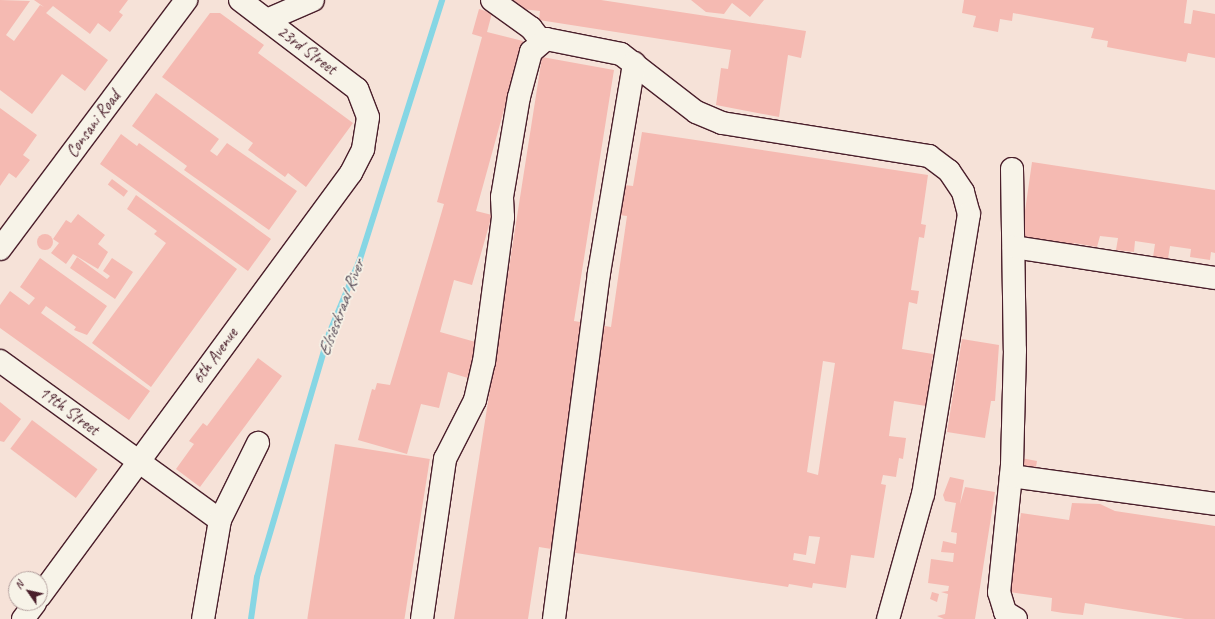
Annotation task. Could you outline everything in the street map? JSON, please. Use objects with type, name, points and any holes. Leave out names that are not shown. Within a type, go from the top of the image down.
[{"type":"lane","name":"Consani Road","points":[[0,249],[186,0]]},
{"type":"lane","name":"23rd Street","points":[[240,0],[357,89],[366,107]]},
{"type":"lane","points":[[267,20],[313,0]]},
{"type":"lane","points":[[492,0],[531,28],[541,41]]},
{"type":"lane","points":[[422,619],[445,459],[475,400],[484,362],[503,216],[502,196],[518,97],[531,52],[541,41],[572,42],[612,51],[634,63],[707,118],[764,131],[929,156],[950,172],[963,192],[969,214],[923,494],[888,619]]},
{"type":"lane","points":[[554,619],[599,272],[634,63]]},
{"type":"lane","name":"6th Avenue","points":[[48,585],[351,172],[367,133],[366,107]]},
{"type":"lane","points":[[1012,169],[1014,247],[1011,476],[998,592],[1005,612],[1016,619]]},
{"type":"lane","points":[[1014,247],[1215,278]]},
{"type":"lane","name":"19th Street","points":[[0,361],[220,520]]},
{"type":"lane","points":[[203,619],[220,520],[258,443]]},
{"type":"lane","points":[[1011,476],[1215,504]]},
{"type":"shaded area","points":[[0,0],[1215,0],[1215,619],[0,619]]},
{"type":"building","points":[[0,0],[30,1],[6,35],[14,41],[40,5],[44,7],[34,0],[128,0],[119,12],[123,15],[110,32],[98,23],[90,34],[53,6],[46,13],[108,60],[85,91],[62,74],[32,114],[0,90]]},
{"type":"building","points":[[514,0],[601,0],[806,31],[801,58],[788,55],[779,117],[716,105],[721,68],[728,69],[731,50],[539,20],[540,11],[513,8]]},
{"type":"building","points":[[691,0],[764,0],[750,17],[732,3],[724,14],[706,12]]},
{"type":"building","points":[[964,0],[1187,0],[1184,23],[1191,24],[1193,10],[1215,14],[1215,58],[1188,53],[1186,62],[1107,47],[1108,41],[1091,38],[1094,28],[1013,13],[1012,21],[1000,19],[998,32],[973,27],[976,16],[962,13]]},
{"type":"building","points":[[479,9],[492,13],[487,32],[523,41],[476,211],[492,215],[472,285],[454,280],[440,332],[479,343],[468,378],[448,372],[439,408],[421,404],[407,454],[358,440],[372,389],[375,390],[377,383],[390,385],[444,204],[437,202],[482,37],[472,34]]},
{"type":"building","points":[[210,13],[220,13],[264,45],[258,53],[353,123],[306,187],[288,173],[285,177],[248,150],[253,143],[162,77]]},
{"type":"building","points":[[542,57],[614,70],[574,321],[611,327],[627,216],[619,215],[624,185],[633,186],[642,132],[928,175],[921,224],[926,225],[924,238],[919,237],[911,290],[919,291],[917,304],[909,302],[902,349],[933,354],[926,406],[894,401],[889,436],[906,438],[903,459],[899,458],[896,477],[883,475],[881,484],[886,485],[874,558],[851,555],[846,588],[813,583],[812,588],[789,584],[788,587],[539,547],[528,619],[454,619]],"holes":[[[823,361],[835,363],[818,475],[807,472]],[[809,536],[820,537],[815,564],[793,560],[794,553],[806,555]]]},
{"type":"building","points":[[156,93],[219,139],[210,151],[217,156],[227,143],[297,191],[269,230],[184,170],[187,166],[132,126]]},
{"type":"building","points":[[0,108],[37,135],[23,155],[30,160],[16,178],[9,173],[0,186]]},
{"type":"building","points":[[121,134],[137,146],[139,143],[271,239],[248,271],[100,164]]},
{"type":"building","points":[[1032,162],[1215,190],[1215,253],[1211,252],[1210,260],[1190,257],[1191,249],[1170,246],[1168,259],[1153,257],[1155,244],[1135,241],[1134,252],[1116,250],[1118,238],[1100,236],[1097,247],[1074,243],[1074,248],[1021,239]]},
{"type":"building","points":[[112,179],[128,191],[124,197],[108,185]]},
{"type":"building","points":[[136,195],[237,269],[151,387],[92,343],[166,243],[154,234],[157,231],[127,209]]},
{"type":"building","points":[[78,214],[105,235],[98,244],[108,252],[98,269],[73,254],[66,264],[51,253],[59,243],[53,239],[66,220],[71,223]]},
{"type":"building","points":[[45,234],[52,239],[53,242],[48,249],[45,250],[38,245],[37,242],[42,235]]},
{"type":"building","points":[[77,257],[107,279],[110,276],[103,271],[112,258],[133,272],[115,299],[70,268]]},
{"type":"building","points":[[40,258],[107,306],[87,335],[74,330],[76,327],[46,306],[41,313],[150,391],[129,420],[0,328],[0,305],[10,291],[29,305],[35,298],[20,287]]},
{"type":"building","points":[[962,339],[999,345],[995,401],[991,401],[985,438],[947,432]]},
{"type":"building","points":[[258,358],[282,376],[200,487],[176,469],[194,444],[189,441],[203,423],[207,426]]},
{"type":"building","points":[[0,402],[21,419],[4,442],[0,441]]},
{"type":"building","points":[[32,420],[97,469],[76,498],[10,449]]},
{"type":"building","points":[[335,444],[430,459],[404,619],[307,619]]},
{"type":"building","points":[[1021,458],[1037,461],[1036,467],[1020,465]]},
{"type":"building","points":[[950,477],[964,480],[960,504],[965,487],[995,492],[975,619],[944,619],[937,616],[945,614],[948,594],[941,592],[948,591],[949,586],[928,583],[931,559],[953,562],[954,553],[941,552],[943,541],[956,544],[957,533],[951,532],[956,503],[945,501],[943,495]]},
{"type":"building","points":[[1072,503],[1100,504],[1115,511],[1215,526],[1215,619],[1185,619],[1085,603],[1083,615],[1063,613],[1051,611],[1052,598],[1009,592],[1021,513],[1069,520]]},
{"type":"building","points":[[932,592],[939,594],[937,602],[930,599]]},
{"type":"waterway","name":"Elsieskraal River","points":[[251,619],[257,577],[329,334],[360,259],[442,0]]}]
